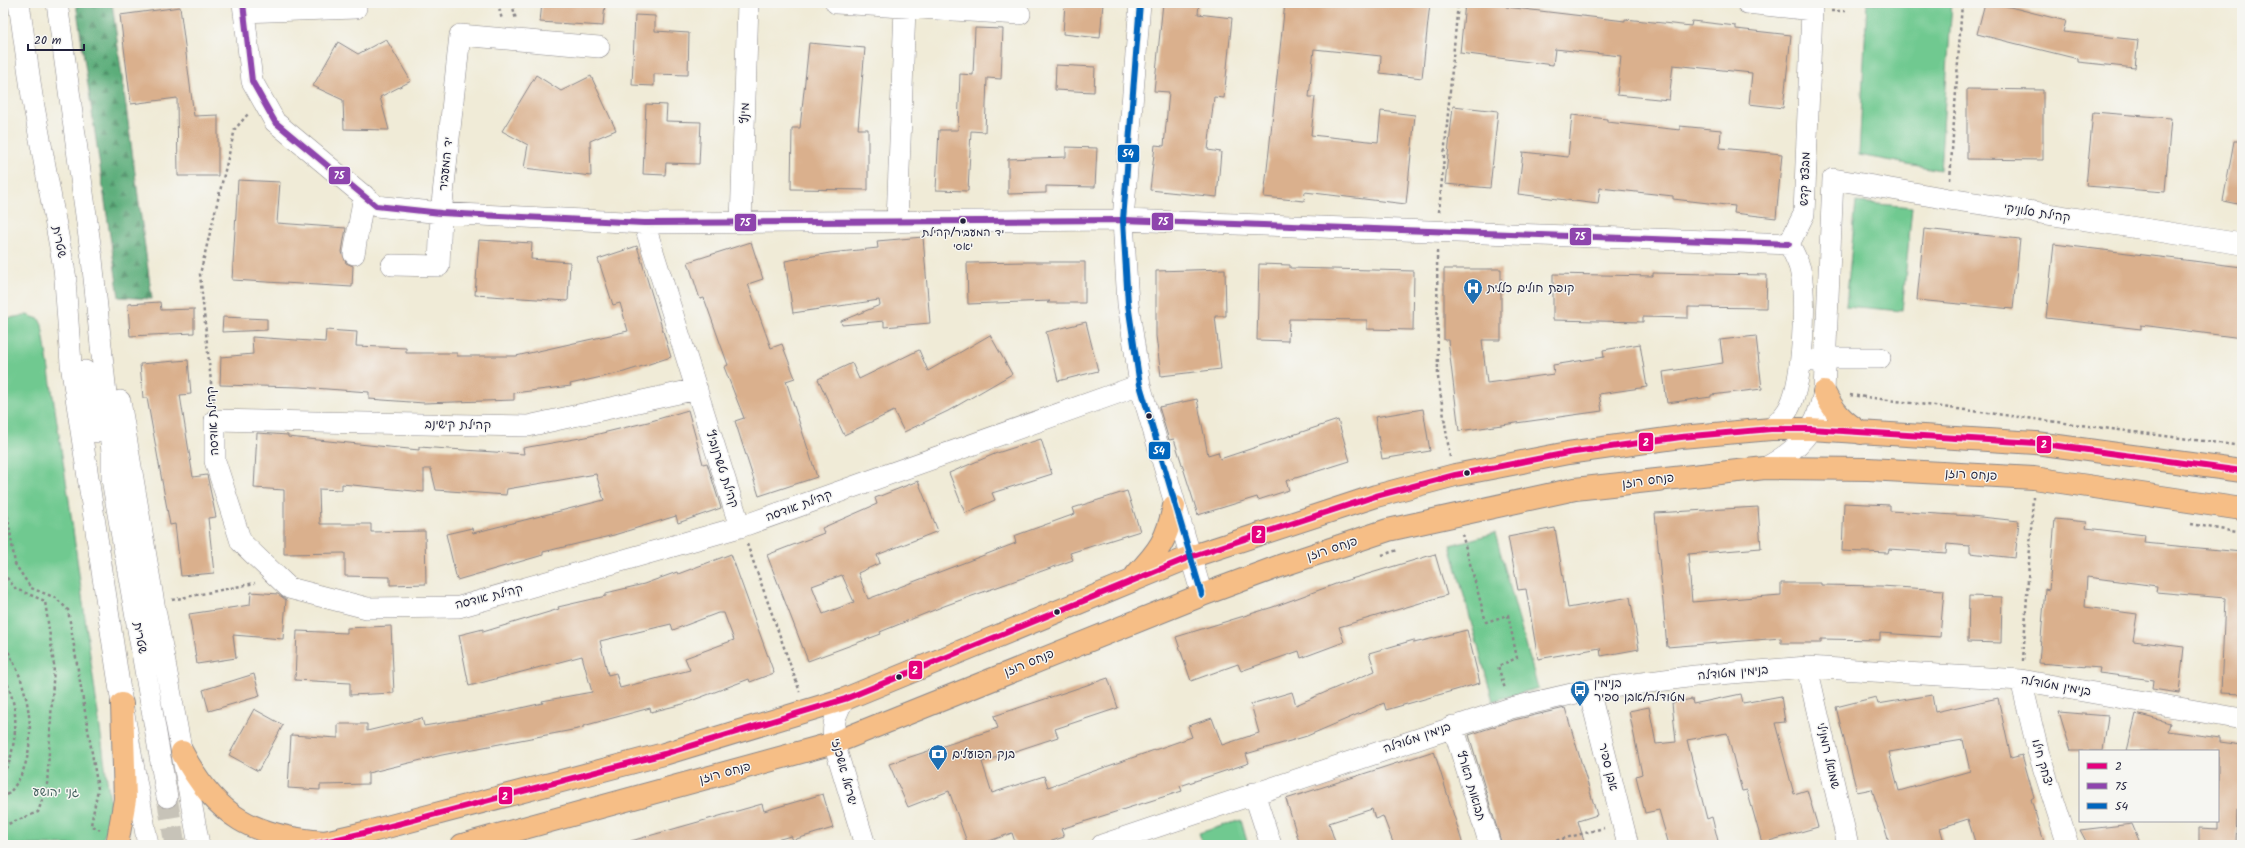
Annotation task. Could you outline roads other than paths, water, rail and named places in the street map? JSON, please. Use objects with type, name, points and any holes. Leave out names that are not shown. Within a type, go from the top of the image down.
[{"type":"main road","points":[[1824,392],[1833,410],[1847,423],[1861,432]]},
{"type":"main road","points":[[182,752],[205,790],[238,818],[254,828],[273,835],[318,844],[664,754],[845,699],[1190,556],[1376,496],[1455,475],[1583,451],[1681,437],[1771,429],[1810,429],[2036,443],[2242,471]]},
{"type":"main road","name":"פנחס רוזן","points":[[462,845],[834,743],[1202,595],[1280,566],[1388,530],[1575,489],[1765,468],[1868,469],[2034,478],[2242,509]]},
{"type":"main road","points":[[1132,579],[1156,554],[1164,540],[1174,506]]},
{"type":"main road","points":[[110,838],[121,832],[125,799],[122,704]]},
{"type":"street","name":"שטרית","points":[[19,3],[32,96],[64,266],[103,454],[112,478]]},
{"type":"street","name":"שטרית","points":[[58,3],[92,259],[112,452],[112,478],[167,797]]},
{"type":"street","name":"מינץ","points":[[741,223],[748,3]]},
{"type":"street","points":[[836,3],[1020,14]]},
{"type":"street","points":[[1140,3],[1123,220],[1128,304],[1140,385],[1174,506],[1202,595]]},
{"type":"street","name":"מבצע קדש","points":[[1747,3],[1812,10],[1804,214],[1789,244]]},
{"type":"street","points":[[356,8],[243,8],[252,81],[275,122],[376,206],[441,213],[644,224],[1123,220],[1789,244],[1800,268],[1804,292],[1800,369],[1796,389],[1790,406],[1771,429]]},
{"type":"street","points":[[897,222],[905,8]]},
{"type":"street","name":"יד המעביר","points":[[441,213],[460,35],[599,47]]},
{"type":"street","name":"קהילת סלוניקי","points":[[1825,358],[1833,179],[1949,199],[2242,244]]},
{"type":"street","points":[[354,254],[364,195]]},
{"type":"street","points":[[392,265],[439,266],[441,213]]},
{"type":"street","name":"קהילת טשרנוביץ","points":[[644,224],[740,527]]},
{"type":"street","points":[[92,259],[104,306],[154,604],[199,845]]},
{"type":"street","points":[[64,266],[71,364],[122,704],[148,845]]},
{"type":"street","points":[[1800,369],[1812,361],[1825,358],[1880,358]]},
{"type":"street","points":[[1765,468],[1784,458],[1801,444],[1810,429],[1820,409],[1824,392],[1825,358]]},
{"type":"street","name":"קהילת אודסה","points":[[215,420],[215,461],[241,542],[289,588],[367,608],[459,607],[740,527],[1140,385]]},
{"type":"street","name":"קהילת קישינב","points":[[215,420],[528,426],[696,389]]},
{"type":"street","name":"בנימין מטודלה","points":[[1102,845],[1453,726],[1511,708],[1589,690],[1695,676],[1808,667],[2021,680],[2242,719]]},
{"type":"street","name":"שמואל רומנילי","points":[[1808,667],[1848,845]]},
{"type":"street","name":"יצחק חילו","points":[[2021,680],[2038,751],[2068,845]]},
{"type":"street","name":"אבן ספיר","points":[[1589,690],[1628,845]]},
{"type":"street","name":"ישראל אשכנזי","points":[[845,699],[837,713],[833,732],[834,743],[865,845]]},
{"type":"street","name":"תבואות הארץ","points":[[1453,726],[1490,845]]},
{"type":"street","points":[[1254,793],[1271,845]]},
{"type":"tunnel","points":[[167,797],[175,845]]},
{"type":"place","name":"יד המעביר/קהילת יאסי","points":[[963,221]]},
{"type":"place","name":"קופת חולים כללית","points":[[1473,305]]},
{"type":"place","name":"בנימין מטודלה/אבן ספיר","points":[[1580,707]]},
{"type":"place","name":"בנק הפועלים","points":[[938,771]]},
{"type":"park label","name":"גני יהושע","points":[[56,792]]}]
